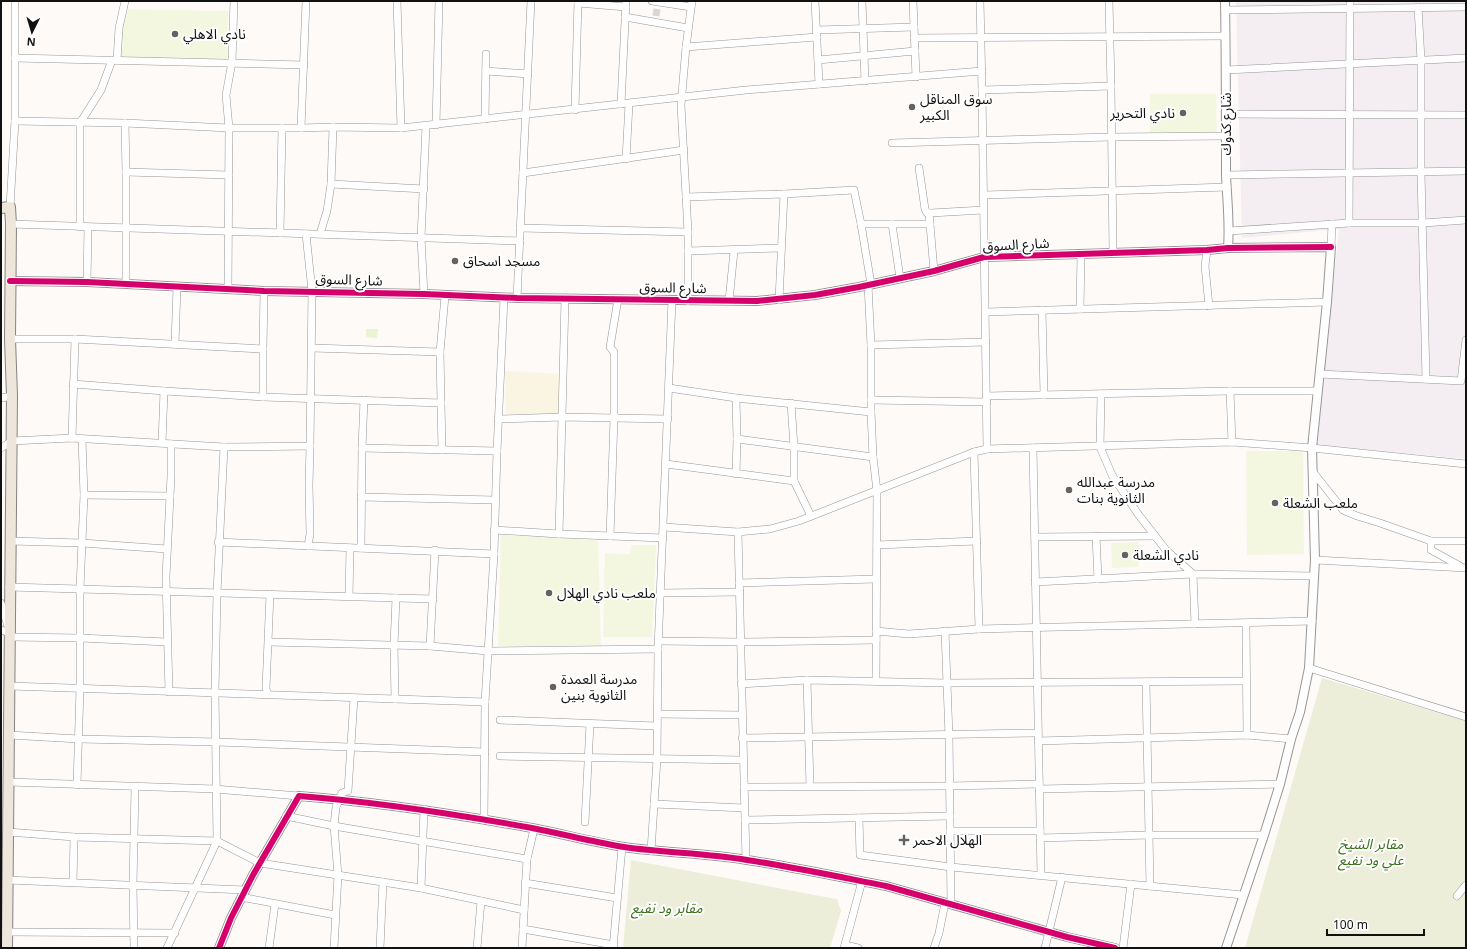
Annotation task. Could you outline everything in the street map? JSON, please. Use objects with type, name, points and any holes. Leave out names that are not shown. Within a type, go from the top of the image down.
[{"type":"main road","points":[[6,208],[11,224],[10,339],[12,396],[11,541],[7,634],[10,686],[9,782],[5,836],[8,932],[7,948]]},
{"type":"street","points":[[6,208],[15,121],[15,1]]},
{"type":"street","points":[[80,227],[80,123],[101,90],[114,60],[125,1]]},
{"type":"street","points":[[228,289],[229,128],[226,95],[232,62],[234,1]]},
{"type":"street","points":[[301,128],[306,1]]},
{"type":"street","points":[[397,1],[401,128]]},
{"type":"street","points":[[436,124],[438,1]]},
{"type":"street","points":[[517,298],[527,115],[531,1]]},
{"type":"street","points":[[815,1],[819,84]]},
{"type":"street","points":[[862,1],[865,81]]},
{"type":"street","points":[[913,1],[916,77]]},
{"type":"street","points":[[980,1],[987,449]]},
{"type":"street","points":[[1109,1],[1113,253]]},
{"type":"street","name":"شارع كدوك","points":[[1225,1],[1227,114],[1226,175],[1229,231],[1228,248]]},
{"type":"street","points":[[575,110],[578,2],[626,4],[621,104]]},
{"type":"street","points":[[625,17],[656,8],[691,4],[682,97],[688,232],[688,301]]},
{"type":"street","points":[[1225,10],[1350,5],[1418,7],[1466,6]]},
{"type":"street","points":[[1349,223],[1350,5]]},
{"type":"street","points":[[1418,7],[1421,60],[1421,172],[1426,379]]},
{"type":"street","points":[[656,8],[688,28]]},
{"type":"street","points":[[686,47],[863,28],[914,27]]},
{"type":"street","points":[[914,38],[981,39],[1225,36]]},
{"type":"street","points":[[818,60],[915,51]]},
{"type":"street","points":[[485,119],[486,54]]},
{"type":"street","points":[[15,58],[232,62],[304,65]]},
{"type":"street","points":[[1226,70],[1466,58]]},
{"type":"street","points":[[486,71],[528,74]]},
{"type":"street","points":[[15,121],[124,123],[229,128],[301,128],[333,126],[401,128],[682,97],[982,71]]},
{"type":"street","points":[[982,90],[1111,86]]},
{"type":"street","points":[[626,159],[629,104]]},
{"type":"street","points":[[1227,114],[1466,115]]},
{"type":"street","points":[[124,123],[126,172],[126,284]]},
{"type":"street","points":[[320,234],[327,211],[331,184],[333,126]]},
{"type":"street","points":[[424,294],[422,238],[426,126]]},
{"type":"street","points":[[280,233],[282,128]]},
{"type":"street","points":[[892,143],[1112,137],[1227,136]]},
{"type":"street","points":[[524,173],[684,150]]},
{"type":"street","points":[[919,168],[924,209],[929,213],[983,210]]},
{"type":"street","points":[[126,172],[229,175]]},
{"type":"street","points":[[1226,175],[1466,172]]},
{"type":"street","points":[[331,184],[424,189]]},
{"type":"street","points":[[984,194],[1227,187]]},
{"type":"street","points":[[686,197],[854,190],[861,224],[870,285],[871,412],[873,457],[877,490],[876,681]]},
{"type":"street","points":[[779,300],[784,194]]},
{"type":"street","points":[[929,213],[934,270]]},
{"type":"street","points":[[1229,231],[1349,223],[1423,223],[1466,220]]},
{"type":"street","points":[[11,224],[520,241]]},
{"type":"street","points":[[861,224],[930,224]]},
{"type":"street","points":[[892,224],[900,278]]},
{"type":"street","points":[[1226,948],[1280,784],[1291,739],[1300,712],[1310,668],[1315,560],[1312,448],[1327,302],[1332,224]]},
{"type":"street","points":[[87,282],[88,227]]},
{"type":"street","points":[[520,228],[688,232]]},
{"type":"street","points":[[306,234],[312,291],[312,398],[309,484],[310,534],[308,546]]},
{"type":"street","name":"شارع السوق","points":[[10,281],[87,282],[264,291],[424,294],[504,298],[688,301],[779,300],[870,285],[984,257],[1207,250],[1228,248],[1331,247]]},
{"type":"street","points":[[688,251],[734,251],[781,248]]},
{"type":"street","points":[[1207,250],[1205,266],[1209,306]]},
{"type":"street","points":[[729,301],[734,251]]},
{"type":"street","points":[[1080,309],[1081,254]]},
{"type":"street","points":[[175,344],[177,287]]},
{"type":"street","points":[[263,397],[264,291]]},
{"type":"street","points":[[442,450],[440,352],[445,296]]},
{"type":"street","points":[[484,820],[485,702],[494,554],[498,419],[504,298]]},
{"type":"street","points":[[559,534],[565,299]]},
{"type":"street","points":[[610,536],[614,418],[614,352],[610,347],[618,299]]},
{"type":"street","points":[[651,851],[657,759],[658,645],[664,527],[672,300]]},
{"type":"street","points":[[986,312],[1327,302]]},
{"type":"street","points":[[1042,310],[1044,395]]},
{"type":"street","points":[[10,339],[75,339],[263,348]]},
{"type":"street","points":[[72,438],[75,339]]},
{"type":"street","points":[[1320,374],[1463,382],[1466,340]]},
{"type":"street","points":[[871,345],[986,342]]},
{"type":"street","points":[[312,348],[440,352]]},
{"type":"street","points":[[73,384],[263,397],[441,402]]},
{"type":"street","points":[[669,388],[736,398],[871,412]]},
{"type":"street","points":[[162,443],[164,391]]},
{"type":"street","points":[[871,400],[987,399],[1044,395],[1230,391],[1318,391]]},
{"type":"street","points":[[1230,391],[1232,442]]},
{"type":"street","points":[[1101,394],[1100,447],[1112,475],[1138,514],[1166,550],[1193,574],[1195,624]]},
{"type":"street","points":[[1,398],[12,396]]},
{"type":"street","points":[[736,398],[736,474]]},
{"type":"street","points":[[361,548],[364,400]]},
{"type":"street","points":[[791,403],[794,447],[794,482],[811,516]]},
{"type":"street","points":[[498,419],[563,417],[668,419]]},
{"type":"street","points":[[1,448],[12,441],[72,438],[224,447],[310,446]]},
{"type":"street","points":[[77,785],[80,689],[80,589],[84,495],[82,439]]},
{"type":"street","points":[[737,439],[873,457]]},
{"type":"street","points":[[664,527],[738,532],[770,528],[799,521],[974,452],[987,449],[1100,447],[1232,442],[1312,448],[1466,464]]},
{"type":"street","points":[[169,692],[167,642],[167,549],[171,444]]},
{"type":"street","points":[[167,948],[216,841],[215,692],[218,542],[224,447]]},
{"type":"street","points":[[362,448],[497,451]]},
{"type":"street","points":[[1033,448],[1041,875]]},
{"type":"street","points":[[974,452],[979,629]]},
{"type":"street","points":[[666,464],[794,482]]},
{"type":"street","points":[[1312,472],[1343,510],[1431,541],[1466,542]]},
{"type":"street","points":[[84,495],[170,496]]},
{"type":"street","points":[[361,496],[495,500]]},
{"type":"street","points":[[494,530],[663,538]]},
{"type":"street","points":[[738,532],[746,860]]},
{"type":"street","points":[[1096,536],[1098,579]]},
{"type":"street","points":[[1034,538],[1155,536]]},
{"type":"street","points":[[11,541],[82,543],[167,549]]},
{"type":"street","points":[[877,545],[977,541]]},
{"type":"street","points":[[1431,541],[1431,550],[1464,568]]},
{"type":"street","points":[[218,542],[435,550],[494,554]]},
{"type":"street","points":[[349,596],[350,548]]},
{"type":"street","points":[[430,646],[435,550]]},
{"type":"street","points":[[1315,560],[1464,568]]},
{"type":"street","points":[[1035,582],[1193,574],[1314,576]]},
{"type":"street","points":[[739,583],[876,579]]},
{"type":"street","points":[[10,587],[433,599]]},
{"type":"street","points":[[661,593],[740,592]]},
{"type":"street","points":[[267,694],[270,594]]},
{"type":"street","points":[[394,699],[396,598]]},
{"type":"street","points":[[1,603],[7,634],[167,642]]},
{"type":"street","points":[[876,631],[909,634],[1036,627],[1312,621]]},
{"type":"street","points":[[1246,623],[1247,735]]},
{"type":"street","points":[[934,948],[948,904],[951,867],[945,631]]},
{"type":"street","points":[[269,642],[430,646],[488,651],[741,642],[876,640]]},
{"type":"street","points":[[1310,668],[1466,717]]},
{"type":"street","points":[[741,684],[807,680],[947,683],[1246,681]]},
{"type":"street","points":[[807,680],[810,786]]},
{"type":"street","points":[[1146,682],[1150,886]]},
{"type":"street","points":[[10,686],[485,702]]},
{"type":"street","points":[[334,948],[338,875],[334,826],[336,807],[339,799],[342,793],[348,791],[354,698]]},
{"type":"street","points":[[658,714],[742,715]]},
{"type":"street","points":[[500,720],[657,726]]},
{"type":"street","points":[[586,822],[590,724]]},
{"type":"street","points":[[9,735],[79,740],[216,742],[485,752]]},
{"type":"street","points":[[742,738],[948,736],[1147,738],[1247,735],[1291,739]]},
{"type":"street","points":[[500,756],[743,760]]},
{"type":"street","points":[[9,782],[216,789],[339,799],[424,809],[622,847],[746,860],[862,881],[886,886],[1050,932],[1115,948]]},
{"type":"street","points":[[744,787],[1148,787],[1280,784]]},
{"type":"street","points":[[134,948],[133,885],[135,787]]},
{"type":"street","points":[[219,948],[243,893],[286,816],[299,796]]},
{"type":"street","points":[[654,804],[744,808]]},
{"type":"street","points":[[421,888],[424,809]]},
{"type":"street","points":[[286,816],[423,842],[527,859]]},
{"type":"street","points":[[745,820],[950,816]]},
{"type":"street","points":[[859,818],[860,855],[951,867],[1243,895]]},
{"type":"street","points":[[522,948],[527,859],[534,829]]},
{"type":"street","points":[[950,831],[1040,834],[1264,835]]},
{"type":"street","points":[[5,836],[216,841],[260,863],[421,888],[524,910]]},
{"type":"street","points":[[73,882],[74,837]]},
{"type":"street","points":[[523,929],[614,946],[622,847]]},
{"type":"street","points":[[1045,948],[1062,877]]},
{"type":"street","points":[[7,880],[195,888],[243,893],[275,904],[335,915]]},
{"type":"street","points":[[858,948],[845,946],[862,881]]},
{"type":"street","points":[[380,948],[383,882]]},
{"type":"street","points":[[525,883],[617,898]]},
{"type":"street","points":[[1123,948],[1131,884]]},
{"type":"street","points":[[1457,896],[1466,885]]},
{"type":"street","points":[[477,948],[482,901]]},
{"type":"street","points":[[269,948],[275,904]]},
{"type":"street","points":[[8,932],[175,933]]},
{"type":"shaded area","points":[[1236,1],[1466,1],[1466,459],[1317,445],[1339,229],[1242,238]]},
{"type":"shaded area","points":[[505,371],[560,374],[559,414],[506,414]]},
{"type":"green space","name":"نادي الاهلي","points":[[125,9],[228,11],[227,61],[120,57]]},
{"type":"green space","name":"نادي التحرير","points":[[1150,94],[1216,94],[1217,133],[1150,133]]},
{"type":"green space","points":[[366,329],[378,329],[377,338],[366,337]]},
{"type":"green space","name":"ملعب الشعلة","points":[[1246,451],[1303,451],[1304,554],[1247,555]]},
{"type":"green space","name":"ملعب نادي الهلال","points":[[501,535],[598,540],[601,646],[498,646]]},
{"type":"green space","name":"نادي الشعلة","points":[[1138,542],[1139,567],[1112,568],[1111,543]]},
{"type":"green space","points":[[631,545],[656,545],[652,637],[603,637],[605,553],[630,554]]},
{"type":"green space","name":"مقابر الشيخ علي ود نفيع","points":[[1322,678],[1466,721],[1466,948],[1245,948]]},
{"type":"green space","name":"مقابر ود نفيع","points":[[631,860],[837,899],[841,911],[830,948],[623,948]]},
{"type":"tunnel","points":[[656,16],[657,9]]},
{"type":"cycle path","points":[[10,281],[87,282],[264,291],[424,294],[517,298],[757,301],[815,295],[859,287],[934,271],[984,257],[1207,250],[1228,248],[1331,247]]},
{"type":"cycle path","points":[[219,948],[231,918],[253,875],[299,796],[416,809],[532,828],[624,847],[654,851],[701,854],[799,869],[886,886],[1067,937],[1115,948]]},
{"type":"place","name":"نادي الاهلي","points":[[175,34]]},
{"type":"place","name":"سوق المناقل الكبير","points":[[912,107]]},
{"type":"place","name":"نادي التحرير","points":[[1183,113]]},
{"type":"place","name":"مسجد اسحاق","points":[[455,261]]},
{"type":"place","name":"مدرسة عبدالله الثانوية بنات","points":[[1069,490]]},
{"type":"place","name":"ملعب الشعلة","points":[[1275,503]]},
{"type":"place","name":"نادي الشعلة","points":[[1125,555]]},
{"type":"place","name":"ملعب نادي الهلال","points":[[549,593]]},
{"type":"place","name":"مدرسة العمدة الثانوية بنين","points":[[553,687]]},
{"type":"place","name":"الهلال الاحمر","points":[[904,840]]}]
